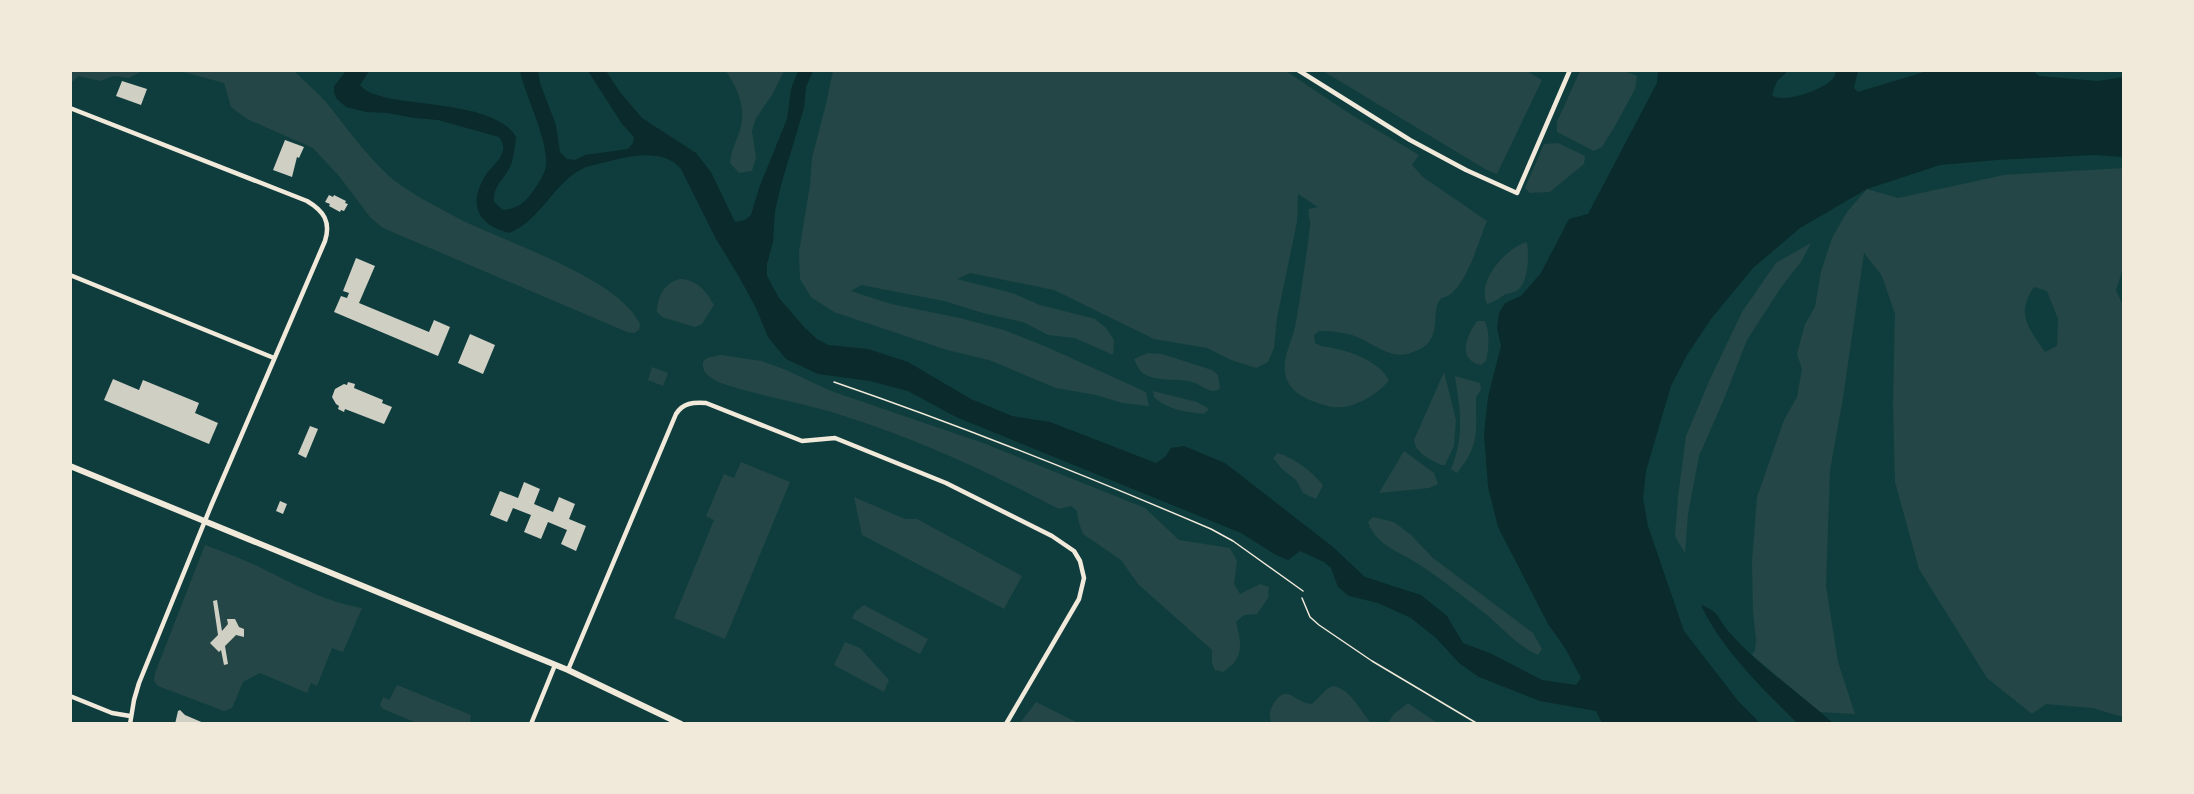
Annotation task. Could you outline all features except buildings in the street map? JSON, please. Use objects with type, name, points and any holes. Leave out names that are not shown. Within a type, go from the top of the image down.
[{"type":"main road","points":[[70,466],[555,664],[681,723]]},
{"type":"street","points":[[1298,70],[1410,140],[1466,170],[1517,193],[1570,70]]},
{"type":"street","points":[[70,108],[307,201],[325,216],[328,231],[204,522],[139,683],[130,723]]},
{"type":"street","points":[[70,275],[274,358]]},
{"type":"street","points":[[568,670],[679,410],[691,403],[706,403],[802,441],[835,438],[951,485],[1052,536],[1074,551],[1083,570],[1083,588],[1006,723]]},
{"type":"street","points":[[531,723],[555,664]]},
{"type":"street","points":[[70,696],[112,713],[130,716]]},
{"type":"path","points":[[834,382],[1013,447],[1211,529],[1303,591]]},
{"type":"path","points":[[1302,598],[1310,617],[1319,625],[1372,661],[1478,723]]},
{"type":"shaded area","points":[[1525,70],[1542,80],[1497,174],[1485,169],[1323,71]]},
{"type":"shaded area","points":[[70,71],[142,71],[129,78],[114,76],[100,81],[78,76],[71,82]]},
{"type":"shaded area","points":[[180,71],[294,71],[326,102],[364,149],[395,181],[454,216],[584,276],[608,291],[627,307],[640,324],[639,330],[634,333],[627,332],[383,228],[370,217],[339,176],[313,148],[247,119],[231,107],[224,83]]},
{"type":"shaded area","points":[[346,71],[369,71],[360,85],[374,94],[476,112],[507,126],[516,137],[514,152],[508,171],[494,196],[494,202],[503,210],[525,201],[539,183],[545,170],[545,148],[520,71],[538,71],[540,83],[556,125],[560,152],[567,159],[575,160],[585,155],[628,149],[633,143],[634,137],[622,124],[588,71],[606,71],[642,118],[696,153],[711,172],[735,222],[745,220],[751,215],[759,188],[787,119],[791,89],[798,71],[813,71],[806,87],[804,108],[775,211],[773,242],[767,264],[767,276],[779,298],[817,339],[828,345],[868,349],[908,362],[971,399],[1012,416],[1050,422],[1156,463],[1165,457],[1171,448],[1184,446],[1225,463],[1333,547],[1365,577],[1421,595],[1447,616],[1463,643],[1492,654],[1542,680],[1576,685],[1581,678],[1565,648],[1548,624],[1498,527],[1488,487],[1484,434],[1488,397],[1501,346],[1497,328],[1499,313],[1505,303],[1521,296],[1541,273],[1569,219],[1588,214],[1657,83],[1658,71],[1787,71],[1777,81],[1772,95],[1783,98],[1808,93],[1823,86],[1830,82],[1836,71],[1858,71],[1854,88],[1858,92],[1927,71],[2037,71],[2035,73],[2039,76],[2098,81],[2123,77],[2124,157],[2094,155],[1940,165],[1867,189],[1800,228],[1753,268],[1711,319],[1687,355],[1671,386],[1646,471],[1643,498],[1648,526],[1684,631],[1739,702],[1760,723],[1602,723],[1596,711],[1540,701],[1479,677],[1459,663],[1436,638],[1411,618],[1378,603],[1349,596],[1338,587],[1331,568],[1324,562],[1300,551],[1288,560],[1241,533],[956,417],[908,391],[870,381],[818,374],[786,359],[768,337],[756,308],[716,239],[681,169],[672,161],[649,155],[623,158],[586,167],[565,182],[530,220],[509,233],[489,224],[482,218],[477,202],[481,184],[502,153],[503,145],[499,137],[438,120],[366,112],[346,107],[336,98],[334,86]]},
{"type":"shaded area","points":[[726,71],[784,71],[772,95],[756,118],[752,131],[756,158],[752,171],[739,173],[730,163],[741,126],[742,111],[736,90]]},
{"type":"shaded area","points":[[833,71],[1286,71],[1350,114],[1419,155],[1412,165],[1423,177],[1487,221],[1463,278],[1457,288],[1441,298],[1438,303],[1434,330],[1424,347],[1398,355],[1348,334],[1319,331],[1314,335],[1315,343],[1360,356],[1377,366],[1389,380],[1379,391],[1364,400],[1340,407],[1307,399],[1290,386],[1285,373],[1285,360],[1296,324],[1305,265],[1310,224],[1309,209],[1318,207],[1298,194],[1297,222],[1277,318],[1274,348],[1268,362],[1256,368],[1231,360],[1207,348],[1154,339],[1054,290],[970,273],[957,279],[1012,293],[1040,305],[1095,319],[1106,328],[1114,340],[1113,355],[1075,338],[1048,335],[1023,322],[944,301],[861,285],[851,291],[891,304],[960,318],[1004,330],[1146,392],[1149,406],[1122,403],[1096,395],[1056,388],[989,360],[947,350],[834,312],[811,297],[800,279],[799,252],[812,158]]},
{"type":"shaded area","points":[[1580,71],[1624,71],[1637,76],[1635,89],[1615,126],[1602,147],[1594,151],[1557,132],[1557,122]]},
{"type":"shaded area","points":[[1558,143],[1585,156],[1584,164],[1550,192],[1530,193],[1525,188],[1544,144]]},
{"type":"shaded area","points":[[2123,168],[2123,268],[2116,290],[2124,308],[2123,717],[2092,708],[2046,704],[2032,714],[1987,678],[1919,569],[1895,482],[1893,402],[1895,314],[1882,276],[1864,253],[1830,470],[1826,586],[1838,662],[1855,714],[1820,712],[1752,655],[1756,640],[1752,562],[1757,497],[1784,420],[1797,397],[1802,369],[1797,354],[1805,324],[1815,307],[1821,272],[1832,238],[1847,212],[1867,189],[1898,198],[2004,175]],"holes":[[[2034,287],[2047,291],[2058,319],[2057,346],[2045,352],[2029,328],[2025,306]]]},
{"type":"shaded area","points":[[1527,242],[1527,268],[1522,286],[1487,304],[1485,295],[1489,276],[1502,258]]},
{"type":"shaded area","points":[[1811,243],[1801,262],[1782,286],[1747,340],[1699,456],[1688,514],[1685,553],[1675,536],[1686,436],[1742,312],[1776,263]]},
{"type":"shaded area","points":[[680,279],[701,287],[714,305],[702,324],[695,327],[662,317],[657,312],[658,301],[663,291],[670,283]]},
{"type":"shaded area","points":[[1477,321],[1485,321],[1488,336],[1486,361],[1481,365],[1468,358],[1466,353],[1467,340]]},
{"type":"shaded area","points":[[1148,353],[1162,354],[1212,370],[1218,375],[1220,389],[1210,390],[1189,381],[1156,378],[1144,374],[1139,370],[1134,359]]},
{"type":"shaded area","points":[[721,355],[761,361],[831,391],[983,443],[1145,508],[1179,540],[1230,548],[1237,561],[1234,584],[1240,594],[1260,584],[1269,587],[1268,598],[1257,614],[1244,615],[1236,622],[1240,650],[1235,662],[1223,672],[1215,670],[1212,663],[1212,650],[1138,584],[1121,560],[1083,534],[1077,511],[1071,506],[1059,509],[952,457],[869,424],[826,410],[718,382],[705,372],[703,362],[707,358]]},
{"type":"shaded area","points":[[652,367],[668,373],[663,386],[648,380]]},
{"type":"shaded area","points":[[1444,372],[1456,420],[1454,446],[1445,465],[1441,465],[1420,452],[1414,440]]},
{"type":"shaded area","points":[[1455,376],[1480,383],[1481,390],[1476,397],[1476,429],[1473,446],[1457,473],[1451,469],[1460,434],[1460,411]]},
{"type":"shaded area","points":[[1153,391],[1197,402],[1209,409],[1204,414],[1171,408],[1154,397]]},
{"type":"shaded area","points":[[1404,451],[1434,473],[1438,484],[1429,488],[1379,493]]},
{"type":"shaded area","points":[[1278,453],[1291,458],[1323,485],[1316,499],[1303,493],[1296,480],[1282,469],[1273,458]]},
{"type":"shaded area","points":[[741,462],[790,482],[725,639],[674,618],[714,520],[706,516],[724,474],[734,478]]},
{"type":"shaded area","points":[[854,497],[905,519],[917,519],[1022,576],[1004,609],[862,535]]},
{"type":"shaded area","points":[[1373,517],[1394,522],[1411,535],[1433,558],[1533,633],[1542,649],[1538,655],[1517,642],[1487,615],[1437,577],[1383,543],[1368,522]]},
{"type":"shaded area","points":[[205,545],[247,561],[320,596],[362,608],[343,652],[332,648],[317,686],[311,683],[307,693],[260,673],[243,682],[232,708],[224,711],[158,686],[154,681],[155,673]]},
{"type":"shaded area","points":[[864,605],[928,639],[920,654],[852,618],[855,612]]},
{"type":"shaded area","points":[[1701,605],[1716,613],[1730,633],[1754,657],[1833,723],[1797,723],[1731,653]]},
{"type":"shaded area","points":[[845,642],[860,648],[889,680],[884,692],[834,665]]},
{"type":"shaded area","points":[[397,685],[471,715],[470,723],[417,723],[383,709],[380,705],[383,697],[389,700]]},
{"type":"shaded area","points":[[1333,686],[1345,691],[1371,723],[1272,724],[1271,710],[1278,698],[1287,694],[1312,704]]},
{"type":"shaded area","points":[[1036,702],[1078,723],[1020,723]]},
{"type":"shaded area","points":[[1408,703],[1437,723],[1388,723],[1394,714]]}]
